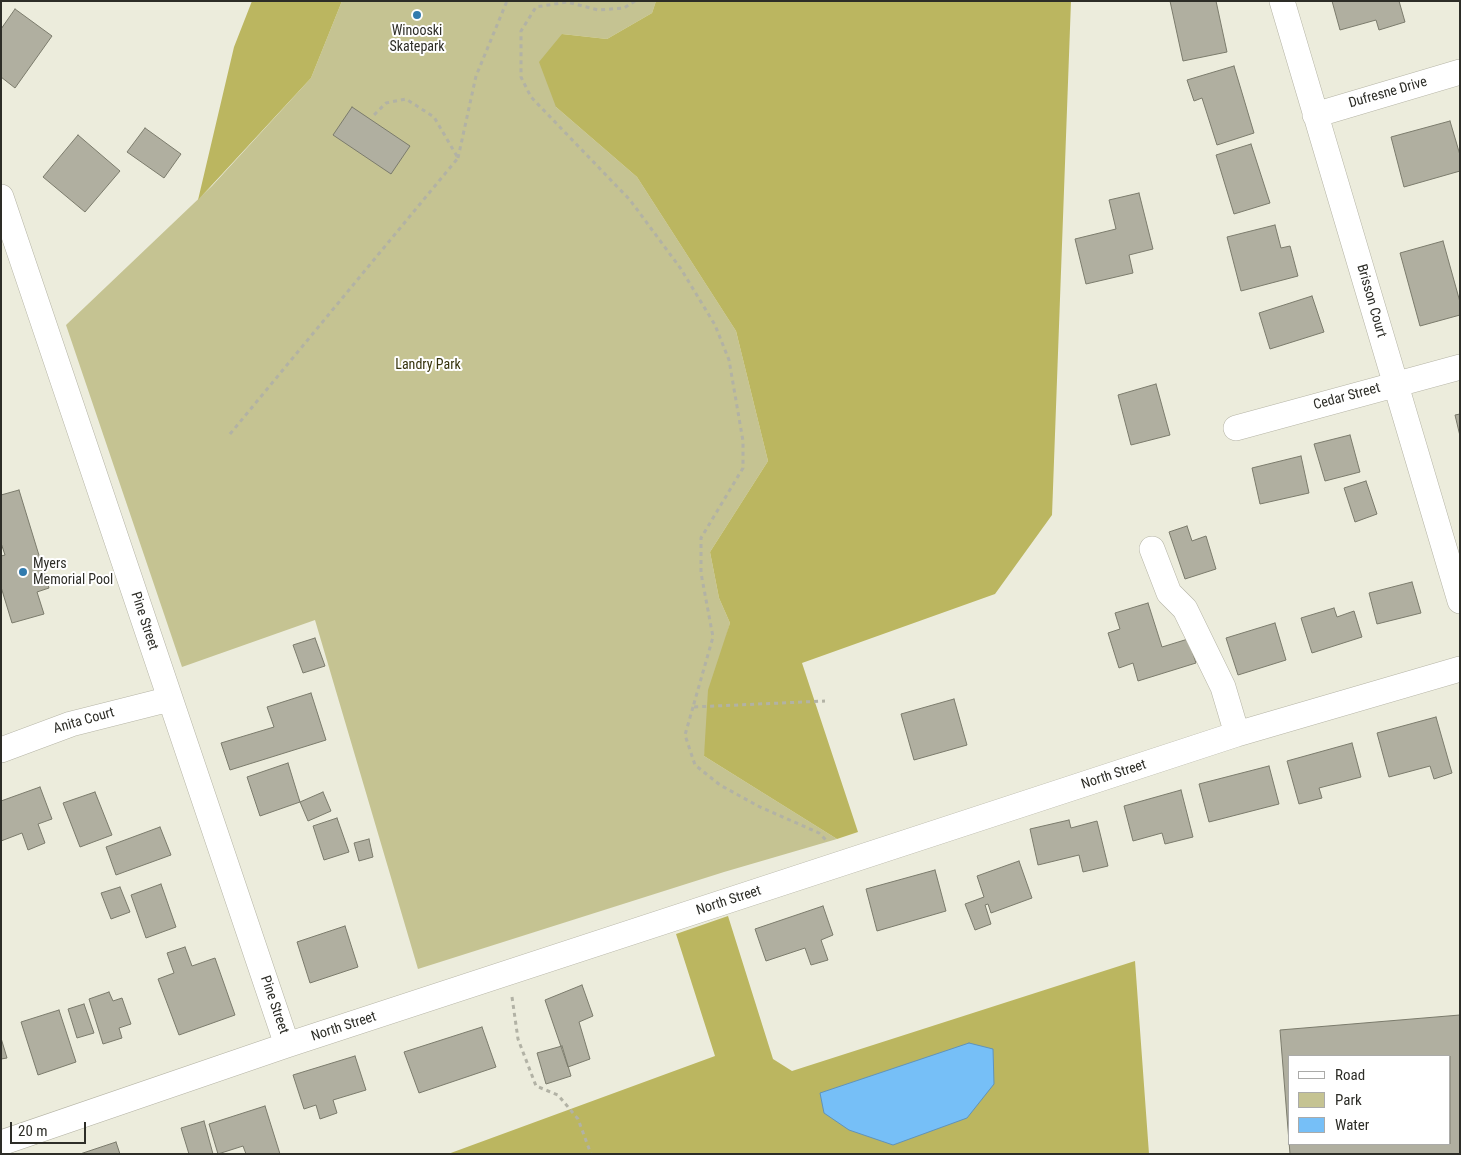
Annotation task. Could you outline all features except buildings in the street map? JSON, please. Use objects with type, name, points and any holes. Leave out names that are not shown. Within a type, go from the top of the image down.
[{"type":"street","name":"Brisson Court","points":[[1282,1],[1460,601]]},
{"type":"street","name":"Dufresne Drive","points":[[1315,115],[1460,72]]},
{"type":"street","name":"Pine Street","points":[[1,197],[287,1045]]},
{"type":"street","name":"Cedar Street","points":[[1236,428],[1460,367]]},
{"type":"street","points":[[1152,549],[1169,593],[1185,609],[1223,687],[1238,734]]},
{"type":"street","name":"North Street","points":[[1,1143],[287,1045],[1238,734],[1460,669]]},
{"type":"street","name":"Anita Court","points":[[1,750],[71,724],[170,699]]},
{"type":"path","points":[[230,434],[458,158],[476,76],[507,1]]},
{"type":"path","points":[[635,1],[624,8],[598,10],[567,2],[536,7],[521,32],[521,77],[531,97],[630,200],[681,269],[716,325],[730,360],[742,441],[743,468],[701,538],[702,574],[713,637],[685,736],[694,765],[720,785],[758,806],[819,833],[848,861]]},
{"type":"path","points":[[374,115],[386,103],[406,99],[434,117],[458,158]]},
{"type":"path","points":[[693,707],[825,701]]},
{"type":"path","points":[[512,972],[512,1009],[518,1039],[536,1086],[558,1095],[578,1119],[591,1154]]},
{"type":"green space","name":"Landry Park","points":[[342,1],[656,1],[652,13],[607,39],[562,34],[556,107],[637,177],[736,331],[768,461],[710,552],[719,598],[730,623],[722,652],[704,756],[837,839],[724,872],[418,969],[315,620],[182,667],[66,325],[212,186],[311,78]]},
{"type":"shaded area","points":[[252,1],[342,1],[311,78],[198,200],[234,47]]},
{"type":"shaded area","points":[[656,1],[1071,1],[1052,515],[995,594],[802,663],[858,832],[837,839],[704,756],[708,690],[730,623],[719,598],[710,552],[768,461],[736,331],[637,177],[556,107],[539,62],[562,34],[607,39],[652,13]]},
{"type":"shaded area","points":[[728,916],[773,1059],[792,1071],[1135,961],[1149,1154],[448,1154],[715,1056],[676,934]]},
{"type":"water","points":[[969,1043],[993,1049],[994,1084],[967,1118],[893,1145],[849,1130],[824,1113],[820,1093]]},
{"type":"place","name":"Winooski Skatepark","points":[[417,15]]},
{"type":"place","name":"Myers Memorial Pool","points":[[23,572]]}]
